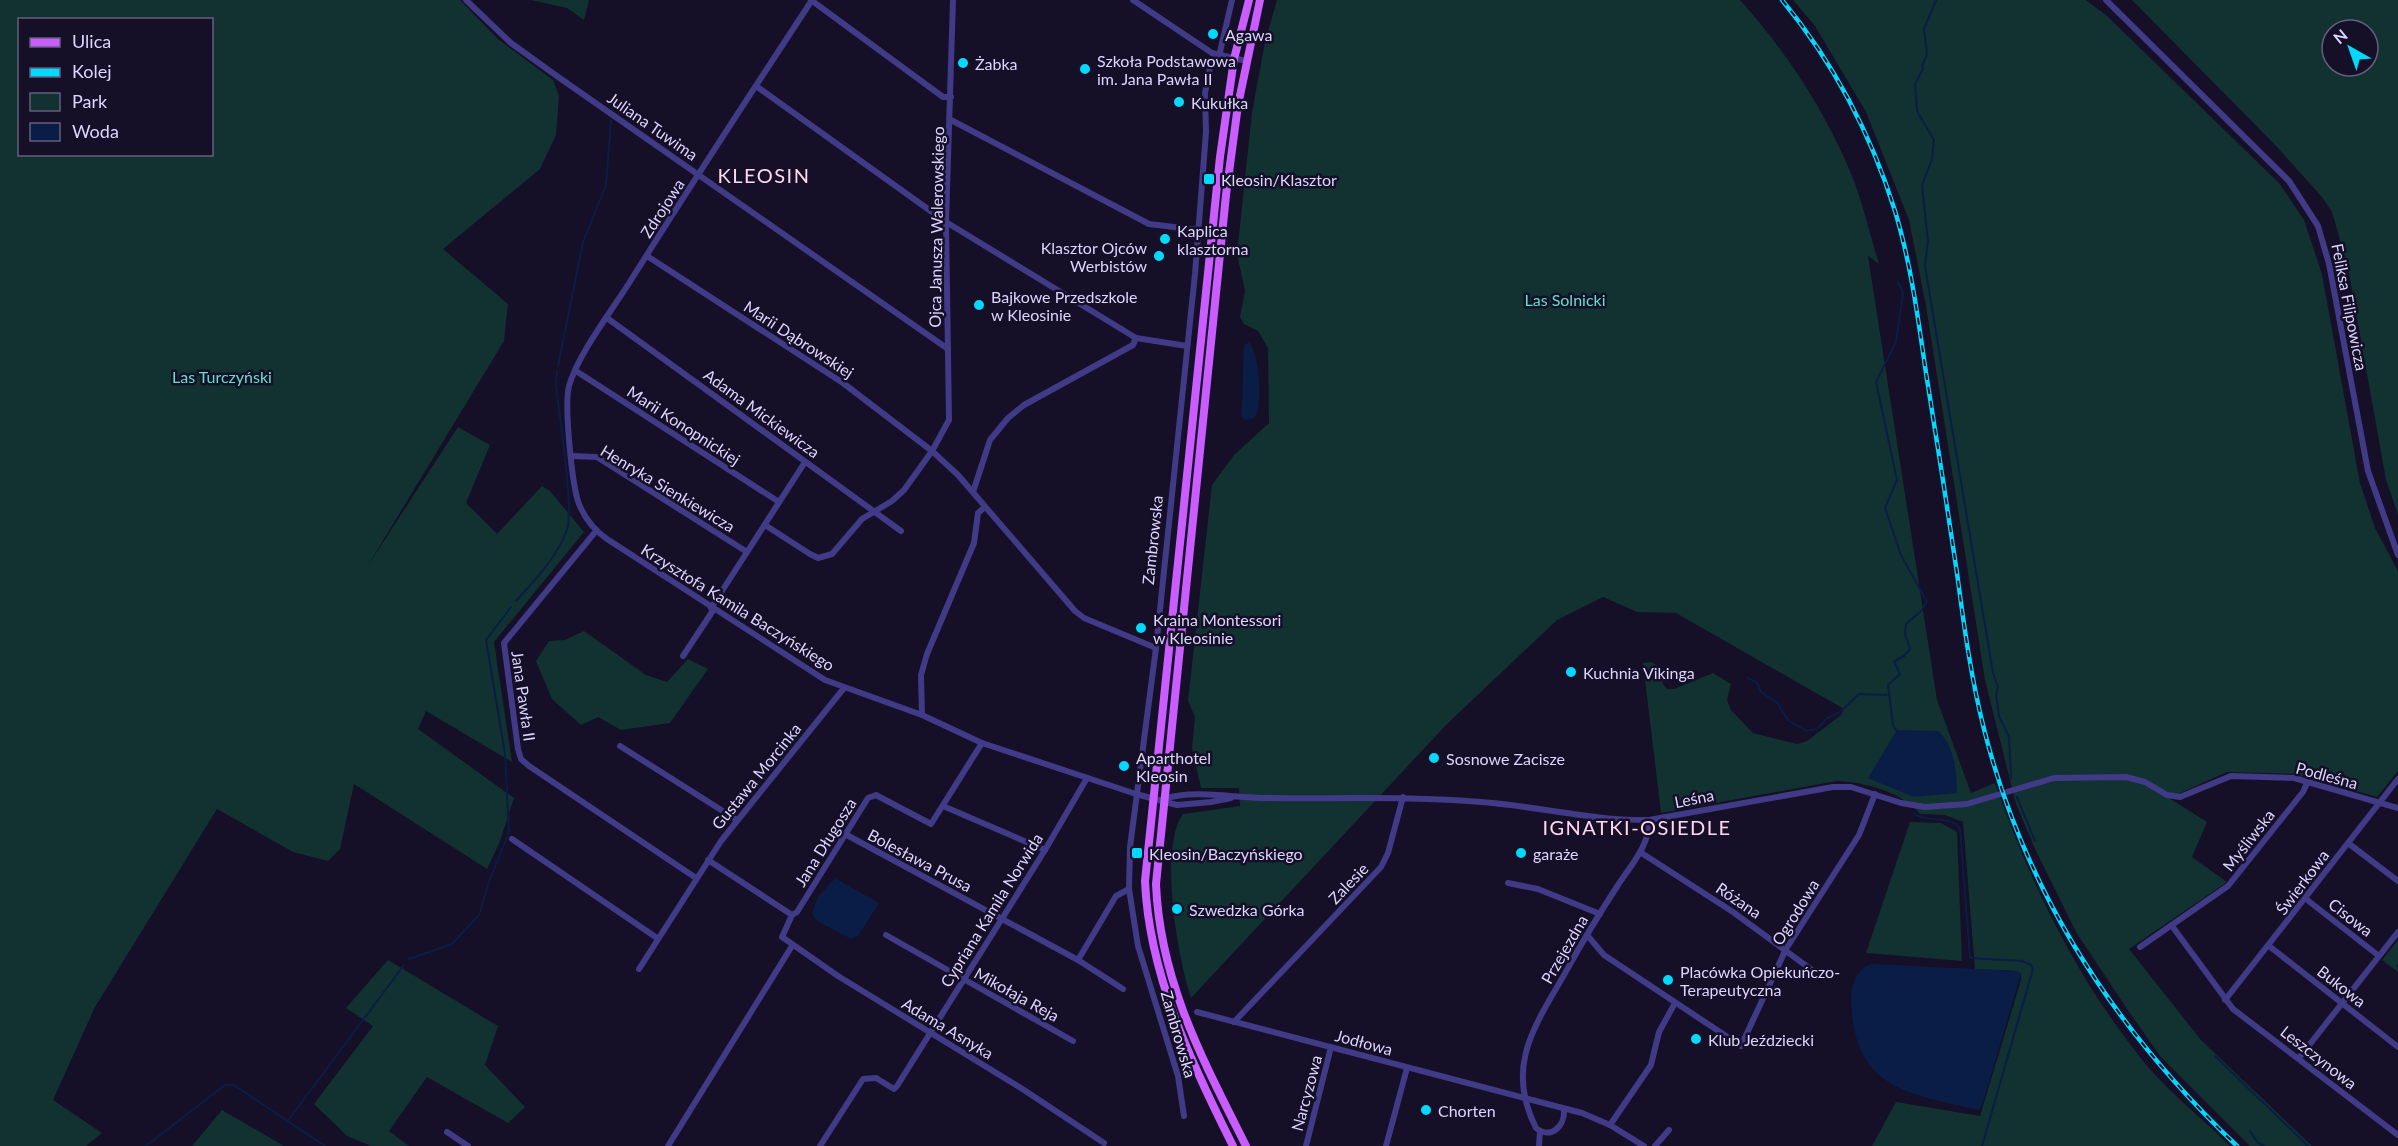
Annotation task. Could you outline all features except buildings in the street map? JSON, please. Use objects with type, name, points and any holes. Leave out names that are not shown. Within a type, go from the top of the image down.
[{"type":"main road","name":"Zambrowska","points":[[1233,1146],[1174,1014],[1159,971],[1147,916],[1146,862],[1220,157],[1234,59],[1249,0]]},
{"type":"main road","name":"Zambrowska","points":[[1246,1146],[1180,1007],[1166,962],[1157,903],[1157,867],[1226,195],[1246,61],[1260,0]]},
{"type":"street","points":[[812,0],[943,98],[951,98]]},
{"type":"street","name":"Zdrojowa","points":[[576,371],[647,255],[812,0]]},
{"type":"street","name":"Ojca Janusza Walerowskiego","points":[[765,525],[810,554],[819,558],[827,557],[838,549],[862,519],[904,490],[932,451],[949,420],[946,222],[953,0]]},
{"type":"street","points":[[1133,0],[1218,56],[1246,61]]},
{"type":"street","name":"Zambrowska","points":[[1184,1116],[1173,1060],[1138,946],[1130,889],[1130,847],[1156,648],[1187,346],[1198,230],[1208,74],[1218,56],[1232,0]]},
{"type":"street","name":"Feliksa Filipowicza","points":[[2106,0],[2289,181],[2318,226],[2329,264],[2368,471],[2398,555]]},
{"type":"street","name":"Juliana Tuwima","points":[[470,1],[511,43],[948,349]]},
{"type":"street","points":[[756,86],[946,222],[1136,338],[1187,346]]},
{"type":"street","points":[[951,120],[1149,224],[1198,230]]},
{"type":"street","name":"Marii Dąbrowskiej","points":[[647,255],[843,383],[932,451],[973,492],[1075,611],[1084,618],[1156,648]]},
{"type":"street","name":"Adama Mickiewicza","points":[[607,318],[901,531]]},
{"type":"street","points":[[973,492],[990,440],[1008,418],[1061,383],[1133,345],[1136,338]]},
{"type":"street","name":"Krzysztofa Kamila Baczyńskiego","points":[[576,371],[567,399],[578,503],[596,531],[713,608],[816,674],[844,688],[922,715],[982,743],[1136,794],[1184,805],[1231,798]]},
{"type":"street","name":"Marii Konopnickiej","points":[[576,371],[778,502]]},
{"type":"street","name":"Henryka Sienkiewicza","points":[[572,456],[597,458],[747,552]]},
{"type":"street","points":[[683,656],[805,462]]},
{"type":"street","points":[[922,715],[921,675],[927,654],[974,543],[978,513],[985,507]]},
{"type":"street","name":"Jana Pawła II","points":[[596,531],[504,643],[518,749],[521,759],[529,766],[696,878]]},
{"type":"street","name":"Gustawa Morcinka","points":[[639,969],[692,884],[737,820],[844,688]]},
{"type":"street","name":"Jana Długosza","points":[[783,933],[792,915],[797,912],[868,798],[876,795],[931,824],[982,743]]},
{"type":"street","points":[[620,746],[737,820]]},
{"type":"street","name":"Podleśna","points":[[2180,797],[2231,776],[2294,778],[2398,808]]},
{"type":"street","name":"Leśna","points":[[1231,798],[1403,797],[1483,802],[1620,819],[1649,820],[1833,787],[1851,787],[1907,805],[1925,807],[1966,804],[2054,778],[2126,777],[2145,782],[2167,795],[2180,797]]},
{"type":"street","name":"Cypriana Kamila Norwida","points":[[820,1146],[863,1079],[876,1078],[894,1089],[897,1086],[1045,850],[1087,778]]},
{"type":"street","name":"Świerkowa","points":[[2225,1000],[2398,779]]},
{"type":"street","name":"Myśliwska","points":[[2140,948],[2237,876],[2303,792],[2307,783]]},
{"type":"street","points":[[1163,799],[1182,794],[1231,798]]},
{"type":"street","name":"Ogrodowa","points":[[1674,1003],[1740,1046],[1786,949],[1858,835],[1875,794]]},
{"type":"street","name":"Zalesie","points":[[1234,1022],[1381,867],[1389,853],[1403,797]]},
{"type":"street","points":[[943,806],[1045,850]]},
{"type":"street","name":"Przejezdna","points":[[1524,1099],[1524,1062],[1528,1040],[1599,914],[1640,852],[1648,834],[1649,820]]},
{"type":"street","name":"Bolesława Prusa","points":[[845,834],[1078,960],[1123,989]]},
{"type":"street","points":[[512,839],[657,938]]},
{"type":"street","points":[[2348,843],[2398,881]]},
{"type":"street","name":"Różana","points":[[1640,852],[1786,949],[1820,976]]},
{"type":"street","points":[[708,860],[792,915]]},
{"type":"street","points":[[1508,883],[1538,889],[1599,914]]},
{"type":"street","points":[[1078,960],[1116,897],[1120,892],[1130,889]]},
{"type":"street","name":"Cisowa","points":[[2306,899],[2379,956]]},
{"type":"street","points":[[2172,926],[2225,1000]]},
{"type":"street","points":[[2299,1058],[2398,932]]},
{"type":"street","name":"Adama Asnyka","points":[[783,933],[784,940],[792,946],[1024,1090],[1104,1143]]},
{"type":"street","name":"Mikołaja Reja","points":[[886,934],[1073,1041]]},
{"type":"street","points":[[1587,935],[1604,955],[1674,1003],[1659,1032],[1651,1065],[1610,1125],[1644,1146]]},
{"type":"street","points":[[668,1146],[792,946]]},
{"type":"street","name":"Bukowa","points":[[2269,946],[2397,1044]]},
{"type":"street","name":"Leszczynowa","points":[[2225,1000],[2398,1135]]},
{"type":"street","name":"Jodłowa","points":[[1197,1012],[1582,1113],[1610,1125]]},
{"type":"street","name":"Narcyzowa","points":[[1306,1146],[1331,1047]]},
{"type":"street","points":[[1386,1146],[1407,1068]]},
{"type":"street","points":[[1524,1099],[1540,1131],[1539,1146]]},
{"type":"street","points":[[1540,1131],[1553,1132],[1559,1128],[1563,1122],[1564,1110]]},
{"type":"street","points":[[1655,1146],[1669,1130]]},
{"type":"street","points":[[447,1132],[468,1146]]},
{"type":"green space","name":"Las Turczyński","points":[[0,0],[460,0],[498,39],[553,80],[559,96],[556,135],[540,169],[443,249],[508,304],[504,341],[367,567],[458,427],[490,445],[466,503],[497,534],[542,486],[550,491],[584,532],[494,642],[512,762],[426,711],[418,729],[514,798],[499,844],[487,869],[354,784],[340,849],[328,861],[293,852],[217,809],[95,1007],[53,1100],[102,1133],[86,1146],[0,1146]]},
{"type":"green space","points":[[531,0],[589,0],[584,20],[567,8]]},
{"type":"green space","name":"Las Solnicki","points":[[1277,0],[1740,0],[1756,19],[1800,78],[1836,141],[1856,188],[1879,264],[1868,256],[1937,700],[1971,793],[1995,783],[2041,896],[2100,1002],[2148,1067],[2230,1146],[1872,1146],[1896,1102],[1980,1116],[2021,980],[2021,974],[2017,971],[1975,969],[1963,822],[1945,815],[1920,814],[1893,794],[1871,786],[1837,781],[1661,813],[1643,663],[1651,662],[1660,667],[1663,684],[1667,689],[1674,689],[1713,673],[1731,684],[1727,700],[1731,710],[1753,733],[1797,744],[1807,741],[1841,715],[1844,709],[1676,613],[1637,612],[1603,597],[1557,620],[1447,724],[1191,998],[1176,932],[1173,904],[1172,852],[1176,830],[1183,814],[1240,806],[1239,788],[1201,788],[1192,748],[1195,717],[1188,701],[1212,485],[1234,455],[1269,423],[1268,348],[1258,331],[1244,324],[1240,317],[1245,291],[1237,254],[1252,112],[1265,42]]},
{"type":"green space","points":[[1793,0],[2086,0],[2107,16],[2279,183],[2304,220],[2322,274],[2360,483],[2375,528],[2398,571],[2398,771],[2377,797],[2296,774],[2227,772],[2169,798],[2207,822],[2192,857],[2227,882],[2129,949],[2201,1040],[2312,1146],[2250,1146],[2160,1056],[2076,932],[2036,851],[2016,804],[1985,680],[1926,306],[1909,220],[1866,112],[1815,26]]},
{"type":"green space","points":[[2132,0],[2398,0],[2398,515],[2386,480],[2348,268],[2332,212],[2322,197],[2278,148]]},
{"type":"green space","points":[[584,631],[646,675],[667,682],[688,659],[708,669],[670,723],[621,730],[598,717],[581,725],[552,699],[536,661],[549,641],[565,640]]},
{"type":"green space","points":[[1910,822],[1941,823],[1957,832],[1962,961],[1866,953]]},
{"type":"green space","points":[[2398,940],[2398,972],[2382,960]]},
{"type":"green space","points":[[388,960],[498,1026],[485,1065],[525,1107],[508,1123],[427,1077],[389,1131],[409,1146],[371,1146],[347,1136],[314,1104],[373,1026],[346,1008]]},
{"type":"green space","points":[[222,1110],[284,1146],[192,1146]]},
{"type":"water","points":[[1249,342],[1258,368],[1259,404],[1254,418],[1245,420],[1241,416],[1243,354],[1244,345]]},
{"type":"water","points":[[1897,730],[1938,731],[1951,751],[1957,793],[1914,797],[1868,778]]},
{"type":"water","points":[[835,878],[879,903],[858,936],[851,939],[819,922],[812,914],[817,898]]},
{"type":"water","points":[[1871,964],[2017,971],[2021,974],[1982,1106],[1978,1110],[1907,1091],[1888,1082],[1873,1069],[1862,1052],[1854,1028],[1851,998],[1856,978],[1862,969]]},
{"type":"waterway","points":[[1936,0],[1924,29],[1927,54],[1923,69],[1915,84],[1917,111],[1934,140],[1932,159],[1922,185],[1928,241],[1925,266],[1993,673],[1998,687],[1996,695],[1999,716],[2009,737],[2011,779]]},
{"type":"waterway","points":[[558,366],[583,242],[606,185],[611,121]]},
{"type":"waterway","points":[[1897,732],[1893,725],[1888,685],[1900,674],[1894,661],[1904,656],[1910,649],[1905,634],[1906,624],[1921,611],[1927,602],[1901,555],[1885,508],[1897,480],[1876,382],[1896,342],[1903,293],[1898,282]]},
{"type":"waterway","points":[[516,601],[551,559],[563,540],[569,519],[556,386],[557,371]]},
{"type":"waterway","points":[[409,959],[452,944],[479,915],[489,882],[509,832],[505,754],[486,640],[511,607]]},
{"type":"waterway","points":[[1748,678],[1757,683],[1761,692],[1777,703],[1789,721],[1807,731],[1817,729],[1827,718],[1840,712],[1859,694],[1887,695]]},
{"type":"waterway","points":[[2017,797],[2035,841]]},
{"type":"waterway","points":[[1914,813],[1924,818],[1949,821],[1960,828],[1970,958],[2022,961],[2031,965],[2033,969],[1982,1146]]},
{"type":"waterway","points":[[287,1122],[404,965]]},
{"type":"waterway","points":[[2215,1056],[2308,1146]]},
{"type":"waterway","points":[[146,1146],[225,1085],[234,1085],[325,1146]]},
{"type":"waterway","points":[[2250,1131],[2258,1143],[2265,1146]]},
{"type":"railway","points":[[1782,0],[1818,48],[1849,100],[1874,154],[1895,211],[1913,291],[1975,691],[2002,789],[2024,847],[2050,903],[2081,956],[2115,1007],[2152,1055],[2193,1102],[2237,1146]]},
{"type":"place","name":"Agawa","points":[[1213,34]]},
{"type":"place","name":"Żabka","points":[[963,63]]},
{"type":"place","name":"Szkoła Podstawowa im. Jana Pawła II","points":[[1085,69]]},
{"type":"place","name":"Kukułka","points":[[1179,102]]},
{"type":"place","name":"Kleosin/Klasztor","points":[[1209,179]]},
{"type":"place","name":"Kaplica klasztorna","points":[[1165,239]]},
{"type":"place","name":"Klasztor Ojców Werbistów","points":[[1159,256]]},
{"type":"place","name":"Bajkowe Przedszkole w Kleosinie","points":[[979,305]]},
{"type":"place","name":"Kraina Montessori w Kleosinie","points":[[1141,628]]},
{"type":"place","name":"Kuchnia Vikinga","points":[[1571,672]]},
{"type":"place","name":"Sosnowe Zacisze","points":[[1434,758]]},
{"type":"place","name":"Aparthotel Kleosin","points":[[1124,766]]},
{"type":"place","name":"Kleosin/Baczyńskiego","points":[[1137,853]]},
{"type":"place","name":"garaże","points":[[1521,853]]},
{"type":"place","name":"Szwedzka Górka","points":[[1177,909]]},
{"type":"place","name":"Placówka Opiekuńczo- Terapeutyczna","points":[[1668,980]]},
{"type":"place","name":"Klub Jeździecki","points":[[1696,1039]]},
{"type":"place","name":"Chorten","points":[[1426,1110]]},
{"type":"district","name":"KLEOSIN","points":[[764,175]]},
{"type":"district","name":"IGNATKI-OSIEDLE","points":[[1637,827]]}]
